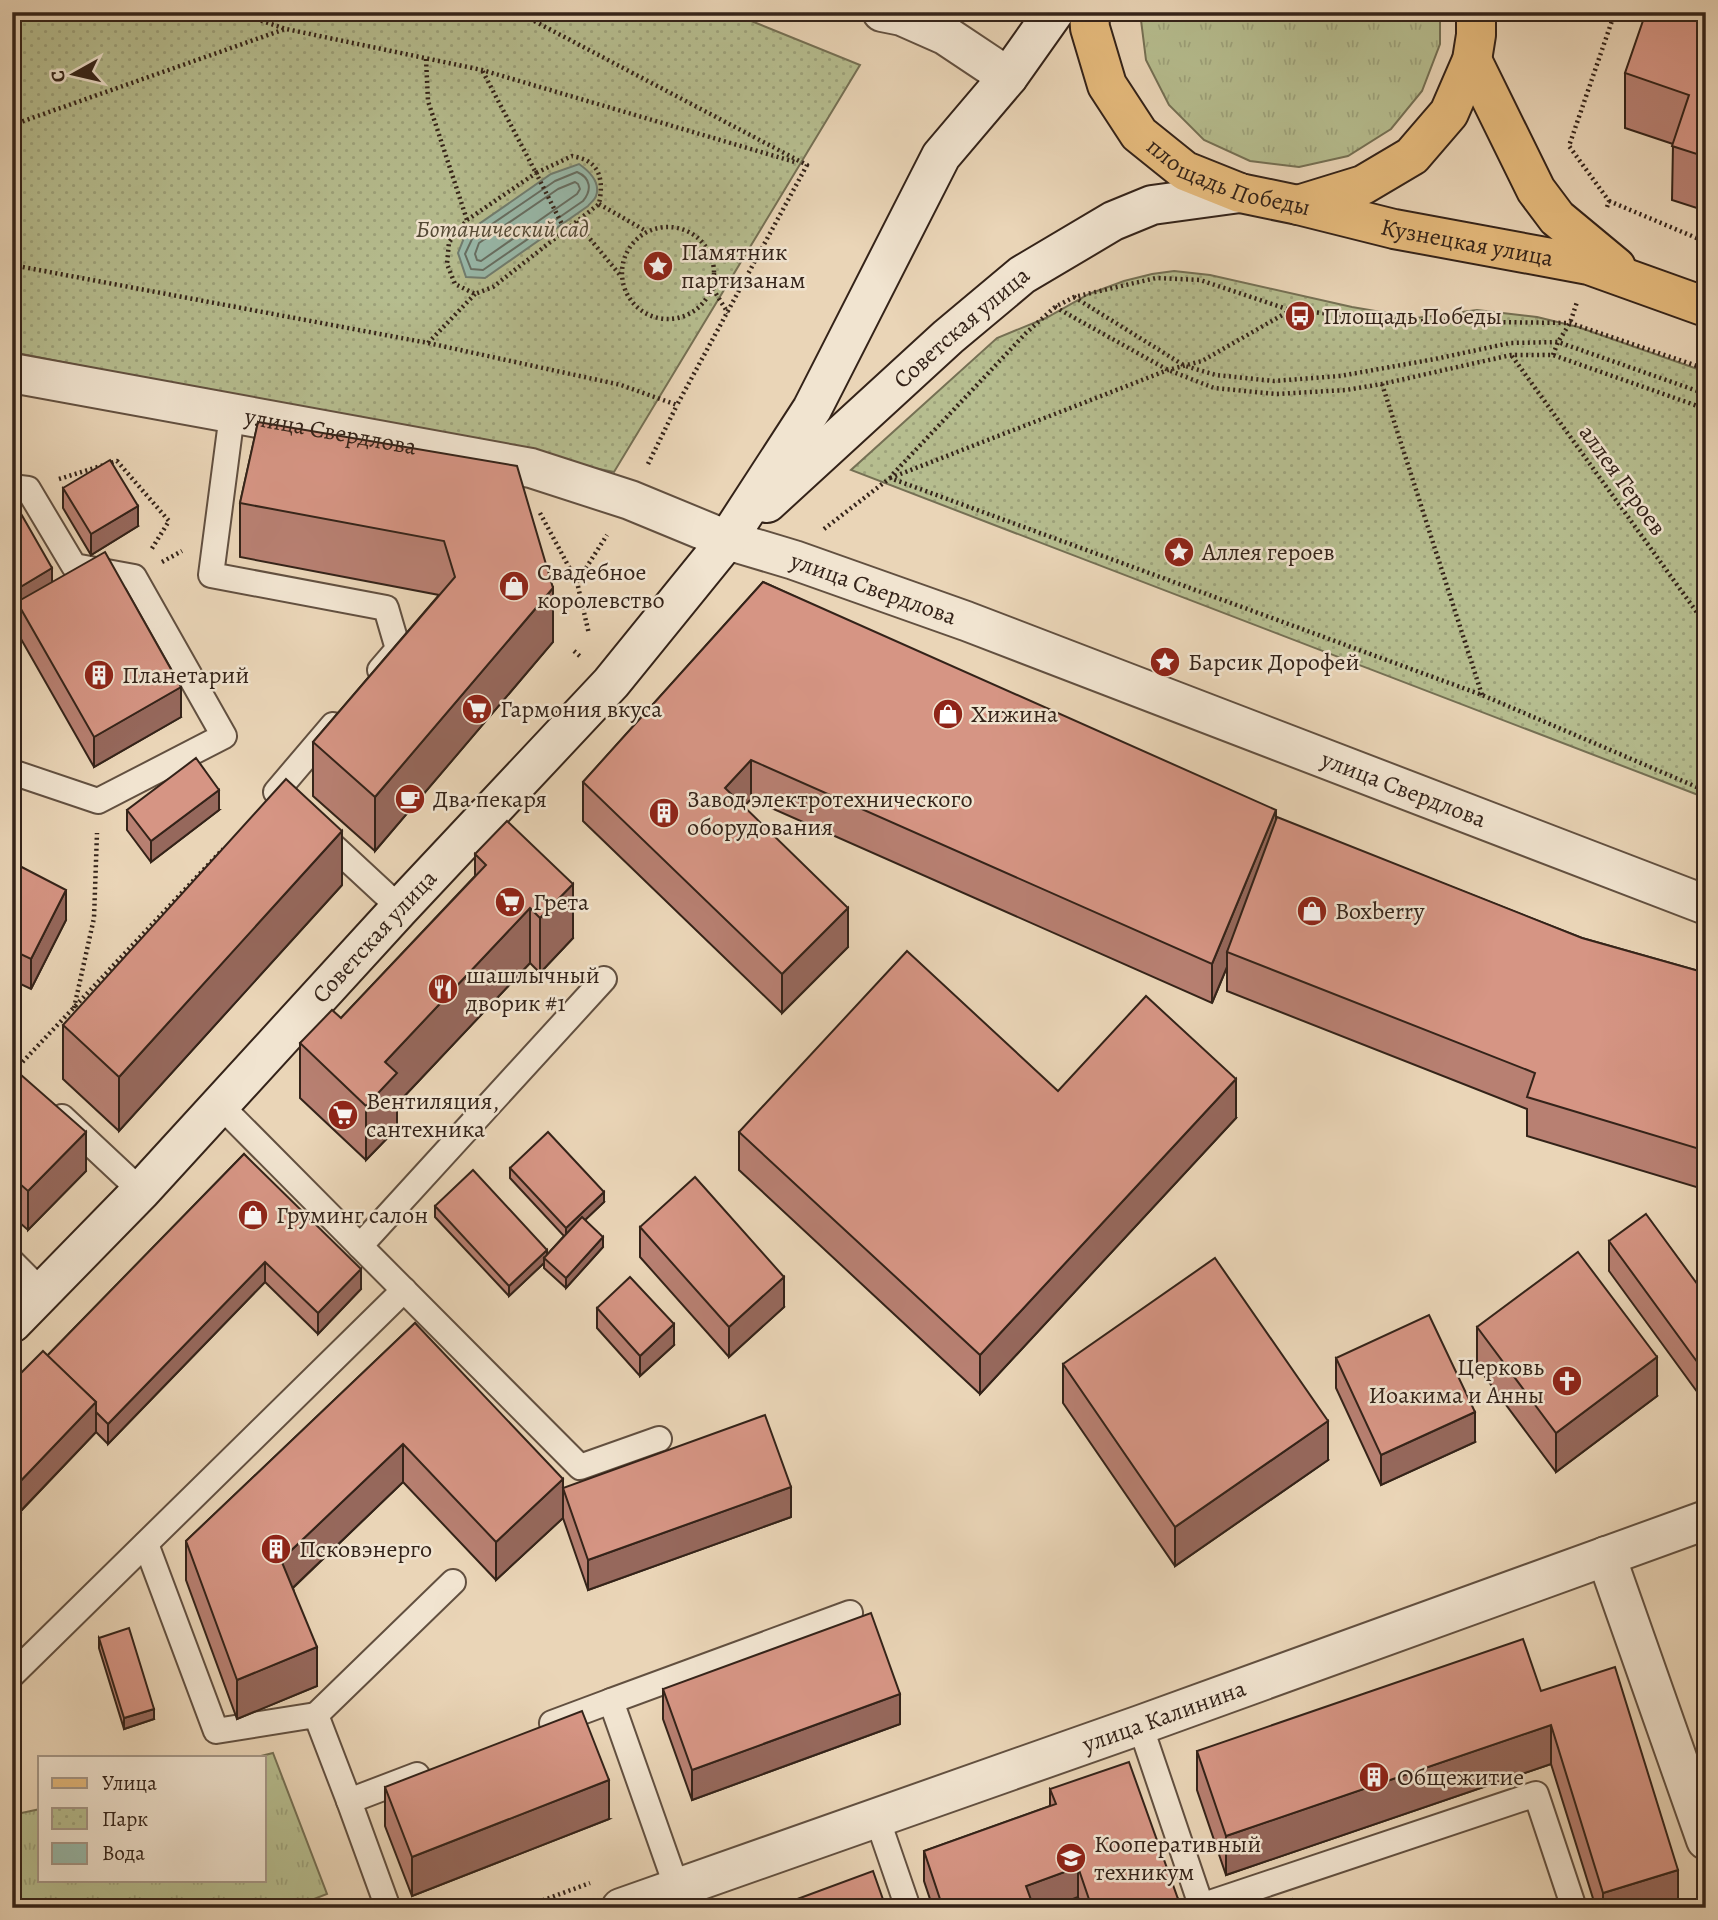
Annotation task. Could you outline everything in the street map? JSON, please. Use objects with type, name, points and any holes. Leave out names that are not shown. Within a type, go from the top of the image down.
[{"type":"main road","name":"площадь Победы","points":[[1089,12],[1090,28],[1107,85],[1139,134],[1185,171],[1240,193],[1298,205],[1363,185],[1412,156],[1450,113],[1478,30]]},
{"type":"main road","name":"Кузнецкая улица","points":[[1478,30],[1536,190],[1591,258]]},
{"type":"main road","name":"Кузнецкая улица","points":[[1298,205],[1394,229],[1591,258],[1634,281],[1706,307]]},
{"type":"street","points":[[882,12],[902,16],[945,35],[1008,78]]},
{"type":"street","name":"Советская улица","points":[[12,1323],[141,1191],[611,683],[727,540],[812,409],[941,156],[1008,78],[1054,12]]},
{"type":"street","name":"Советская улица","points":[[727,540],[948,337],[1022,275],[1112,220],[1152,205],[1240,193]]},
{"type":"street","name":"улица Свердлова","points":[[12,373],[531,468],[630,500],[727,540],[794,560],[979,625],[1706,905]]},
{"type":"street","name":"улица Калинина","points":[[621,1908],[1140,1725],[1706,1520]]},
{"type":"street","points":[[1606,1556],[1706,1840]]},
{"type":"lane","points":[[232,414],[211,575],[386,608],[398,649],[363,690]]},
{"type":"lane","points":[[12,772],[98,801],[224,736],[134,577],[74,566],[20,488]]},
{"type":"lane","points":[[345,710],[275,792],[400,908]]},
{"type":"lane","points":[[360,1246],[604,979]]},
{"type":"lane","points":[[15,1070],[141,1191]]},
{"type":"lane","points":[[220,1105],[580,1467],[659,1439]]},
{"type":"lane","points":[[12,1262],[42,1292]]},
{"type":"lane","points":[[12,1675],[404,1290]]},
{"type":"lane","points":[[146,1544],[216,1731],[316,1715],[453,1582]]},
{"type":"lane","points":[[536,1730],[850,1613]]},
{"type":"lane","points":[[611,1701],[677,1888]]},
{"type":"lane","points":[[316,1715],[388,1908]]},
{"type":"lane","points":[[1140,1725],[1202,1907],[1536,1794],[1574,1908]]},
{"type":"lane","points":[[349,1801],[436,1768]]},
{"type":"lane","points":[[877,1818],[908,1908]]},
{"type":"path","points":[[235,12],[286,29],[482,70],[807,165]]},
{"type":"path","points":[[517,12],[807,165]]},
{"type":"path","points":[[1615,12],[1569,146],[1609,201],[1706,242]]},
{"type":"path","points":[[12,125],[286,29]]},
{"type":"path","points":[[426,59],[428,101],[467,220]]},
{"type":"path","points":[[482,70],[565,230]]},
{"type":"path","points":[[428,343],[475,294],[493,287],[599,204],[603,188],[598,173],[589,162],[572,156],[536,173],[467,220],[449,242],[447,264],[455,284],[475,294]]},
{"type":"path","points":[[12,265],[428,343],[621,385],[677,405],[807,165]]},
{"type":"path","points":[[1553,355],[1570,323],[1609,201]]},
{"type":"path","points":[[599,204],[647,231]]},
{"type":"path","points":[[576,222],[621,276]]},
{"type":"path","points":[[662,227],[677,227],[692,233],[704,243],[712,257],[715,272],[713,288],[705,302],[693,313],[678,319],[662,320],[647,315],[634,305],[625,292],[621,276],[622,262],[636,239],[647,231],[662,227]]},
{"type":"path","points":[[794,560],[814,537],[890,478],[1026,333],[1055,307],[1074,297],[1156,278],[1200,280],[1291,310],[1405,321],[1570,323],[1706,369]]},
{"type":"path","points":[[713,288],[728,313]]},
{"type":"path","points":[[1074,297],[1185,366],[1216,375],[1274,381],[1340,376],[1510,343],[1558,342],[1706,394]]},
{"type":"path","points":[[1055,307],[1168,370],[1214,388],[1276,394],[1346,390],[1511,355],[1553,355],[1706,409]]},
{"type":"path","points":[[890,478],[1168,370],[1202,361],[1291,310]]},
{"type":"path","name":"аллея Героев","points":[[1511,355],[1706,625]]},
{"type":"path","points":[[1382,384],[1482,695]]},
{"type":"path","points":[[20,488],[117,461],[169,521],[134,577]]},
{"type":"path","points":[[890,478],[1482,695],[1706,791]]},
{"type":"path","points":[[538,511],[577,582],[589,634]]},
{"type":"path","points":[[134,577],[217,532]]},
{"type":"path","points":[[74,1008],[94,918],[98,801]]},
{"type":"path","points":[[15,1070],[230,841]]},
{"type":"green space","name":"Ботанический сад","points":[[12,12],[729,12],[860,65],[614,472],[12,352]]},
{"type":"green space","points":[[1140,12],[1440,12],[1440,44],[1422,91],[1391,129],[1348,156],[1299,167],[1250,161],[1204,140],[1169,105],[1146,60]]},
{"type":"green space","points":[[1174,271],[1210,275],[1352,307],[1416,318],[1477,310],[1537,317],[1578,327],[1706,372],[1706,798],[851,470],[997,338],[1046,318],[1089,294],[1124,281]]},
{"type":"green space","points":[[273,1753],[327,1894],[291,1908],[12,1908],[12,1815],[38,1809],[38,1882],[266,1882],[266,1756],[261,1756]]},
{"type":"water","points":[[579,164],[590,174],[597,186],[595,197],[588,206],[485,278],[466,277],[458,253],[466,233],[551,174]]},
{"type":"building","points":[[1646,12],[1706,12],[1706,157],[1672,146],[1689,95],[1625,73]]},
{"type":"building","points":[[258,422],[517,466],[553,588],[375,797],[313,742],[455,577],[444,541],[240,503]]},
{"type":"building","points":[[110,460],[138,506],[91,534],[63,488]]},
{"type":"building","points":[[12,498],[52,568],[12,592]]},
{"type":"building","name":"Планетарий","points":[[105,552],[181,687],[94,737],[17,602]]},
{"type":"building","points":[[763,582],[1276,810],[1212,964],[751,760],[725,788],[848,908],[782,974],[583,782]]},
{"type":"building","points":[[196,758],[219,790],[151,841],[127,810]]},
{"type":"building","points":[[286,779],[342,831],[119,1077],[63,1025]]},
{"type":"building","points":[[1277,817],[1582,938],[1706,973],[1706,1151],[1527,1097],[1535,1073],[1227,952]]},
{"type":"building","points":[[507,821],[573,884],[540,918],[530,908],[385,1062],[397,1073],[366,1106],[300,1043],[332,1010],[341,1018],[486,865],[475,854]]},
{"type":"building","points":[[12,862],[66,890],[31,959],[12,950]]},
{"type":"building","points":[[907,951],[1058,1091],[1146,996],[1236,1079],[980,1355],[739,1132]]},
{"type":"building","points":[[12,1067],[86,1132],[28,1191],[12,1177]]},
{"type":"building","points":[[548,1132],[604,1192],[566,1228],[510,1168]]},
{"type":"building","points":[[244,1154],[361,1269],[318,1313],[265,1262],[108,1424],[96,1412],[96,1402],[47,1356]]},
{"type":"building","points":[[473,1170],[547,1250],[509,1286],[435,1206]]},
{"type":"building","points":[[695,1177],[784,1277],[729,1327],[640,1227]]},
{"type":"building","points":[[1646,1214],[1706,1296],[1706,1374],[1609,1241]]},
{"type":"building","points":[[582,1217],[603,1237],[566,1278],[544,1258]]},
{"type":"building","name":"Церковь Иоакима и Анны","points":[[1578,1252],[1657,1357],[1556,1433],[1477,1327]]},
{"type":"building","points":[[1215,1258],[1328,1421],[1175,1527],[1063,1364]]},
{"type":"building","points":[[630,1277],[674,1324],[640,1356],[597,1308]]},
{"type":"building","points":[[1429,1315],[1475,1412],[1381,1455],[1336,1358]]},
{"type":"building","name":"Псковэнерго","points":[[415,1323],[563,1479],[496,1542],[403,1444],[281,1560],[317,1647],[237,1680],[186,1541]]},
{"type":"building","points":[[43,1351],[96,1402],[12,1490],[12,1382]]},
{"type":"building","points":[[765,1415],[791,1487],[588,1560],[563,1488]]},
{"type":"building","points":[[12,1504],[21,1513],[12,1522]]},
{"type":"building","points":[[871,1613],[900,1694],[692,1770],[663,1689]]},
{"type":"building","points":[[129,1628],[154,1709],[124,1718],[99,1638]]},
{"type":"building","points":[[1523,1639],[1541,1691],[1615,1667],[1678,1870],[1603,1893],[1551,1725],[1226,1836],[1197,1751]]},
{"type":"building","points":[[582,1711],[609,1780],[412,1857],[385,1787]]},
{"type":"building","name":"Кооперативный техникум","points":[[1129,1762],[1178,1899],[1154,1908],[1092,1908],[1078,1867],[1026,1886],[1034,1908],[943,1908],[924,1851],[1056,1804],[1050,1789]]},
{"type":"building","points":[[873,1871],[886,1908],[773,1908]]},
{"type":"building","points":[[1292,1899],[1295,1908],[1266,1908]]},
{"type":"place","name":"Памятник партизанам","points":[[658,266]]},
{"type":"place","name":"Площадь Победы","points":[[1300,316]]},
{"type":"place","name":"Аллея героев","points":[[1179,552]]},
{"type":"place","name":"Свадебное королевство","points":[[514,586]]},
{"type":"place","name":"Барсик Дорофей","points":[[1165,662]]},
{"type":"place","name":"Планетарий","points":[[99,675]]},
{"type":"place","name":"Гармония вкуса","points":[[477,709]]},
{"type":"place","name":"Хижина","points":[[948,714]]},
{"type":"place","name":"Два пекаря","points":[[410,799]]},
{"type":"place","name":"Завод электротехнического оборудования","points":[[664,813]]},
{"type":"place","name":"Грета","points":[[510,902]]},
{"type":"place","name":"Boxberry","points":[[1312,911]]},
{"type":"place","name":"шашлычный дворик #1","points":[[443,989]]},
{"type":"place","name":"Вентиляция, сантехника","points":[[343,1115]]},
{"type":"place","name":"Груминг салон","points":[[253,1215]]},
{"type":"place","name":"Церковь Иоакима и Анны","points":[[1567,1381]]},
{"type":"place","name":"Псковэнерго","points":[[276,1549]]},
{"type":"place","name":"Общежитие","points":[[1374,1777]]},
{"type":"place","name":"Кооперативный техникум","points":[[1071,1858]]}]
